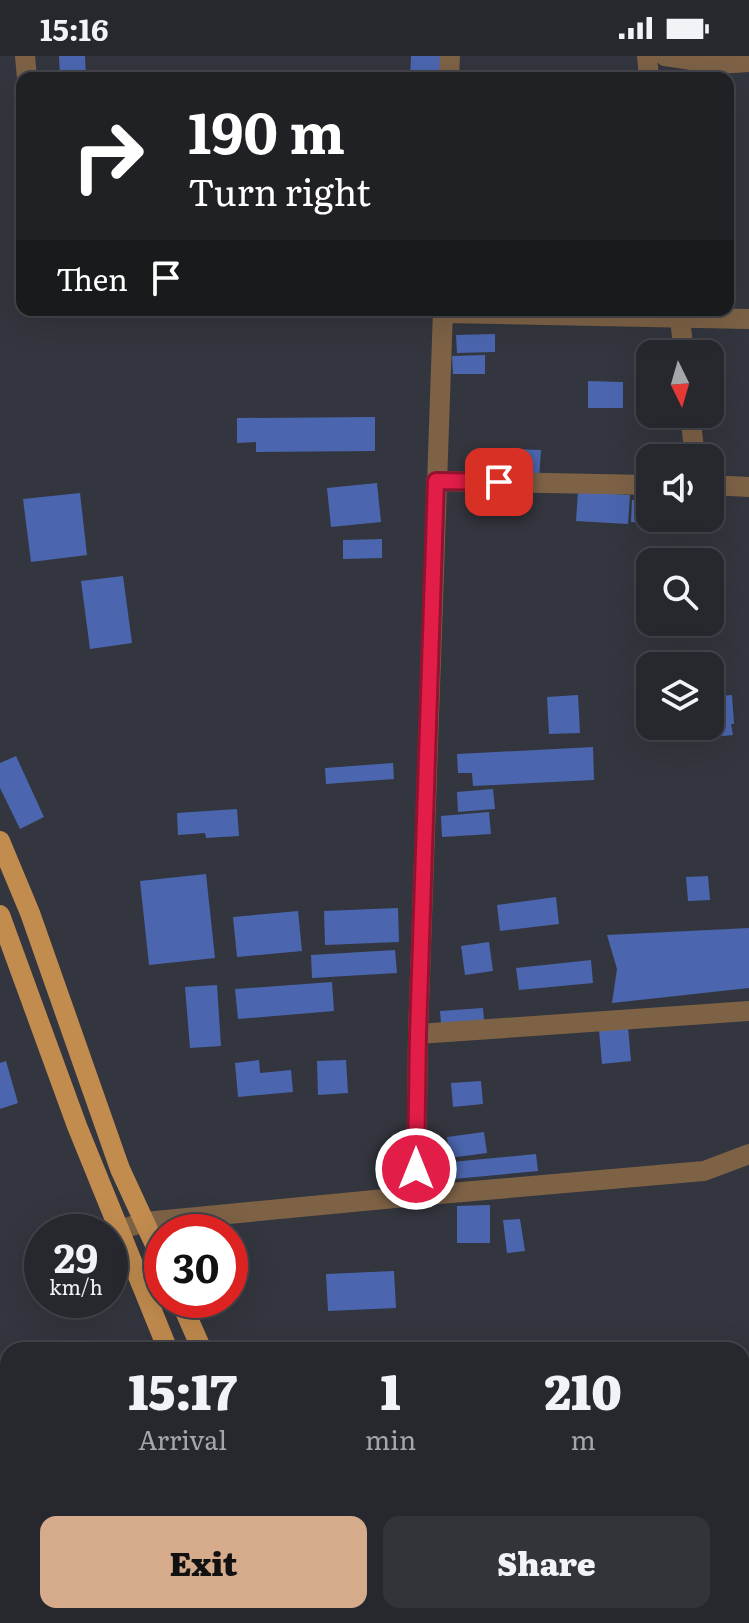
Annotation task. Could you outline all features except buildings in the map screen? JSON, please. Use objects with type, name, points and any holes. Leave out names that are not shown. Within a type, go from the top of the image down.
[{"type":"main road","points":[[0,841],[30,913],[120,1169],[144,1220]]},
{"type":"main road","points":[[0,915],[113,1214]]},
{"type":"main road","points":[[128,1252],[165,1342]]},
{"type":"main road","points":[[188,1318],[198,1342]]},
{"type":"street","points":[[665,56],[718,64],[749,62]]},
{"type":"street","points":[[416,1196],[418,1034],[443,316]]},
{"type":"street","points":[[679,316],[682,340]]},
{"type":"street","points":[[707,316],[749,319]]},
{"type":"street","points":[[436,481],[636,485]]},
{"type":"street","points":[[724,486],[749,487]]},
{"type":"street","points":[[418,1034],[749,1011]]},
{"type":"street","points":[[228,1214],[704,1171],[749,1154]]},
{"type":"route","points":[[416,1169],[436,481],[499,482]]}]
